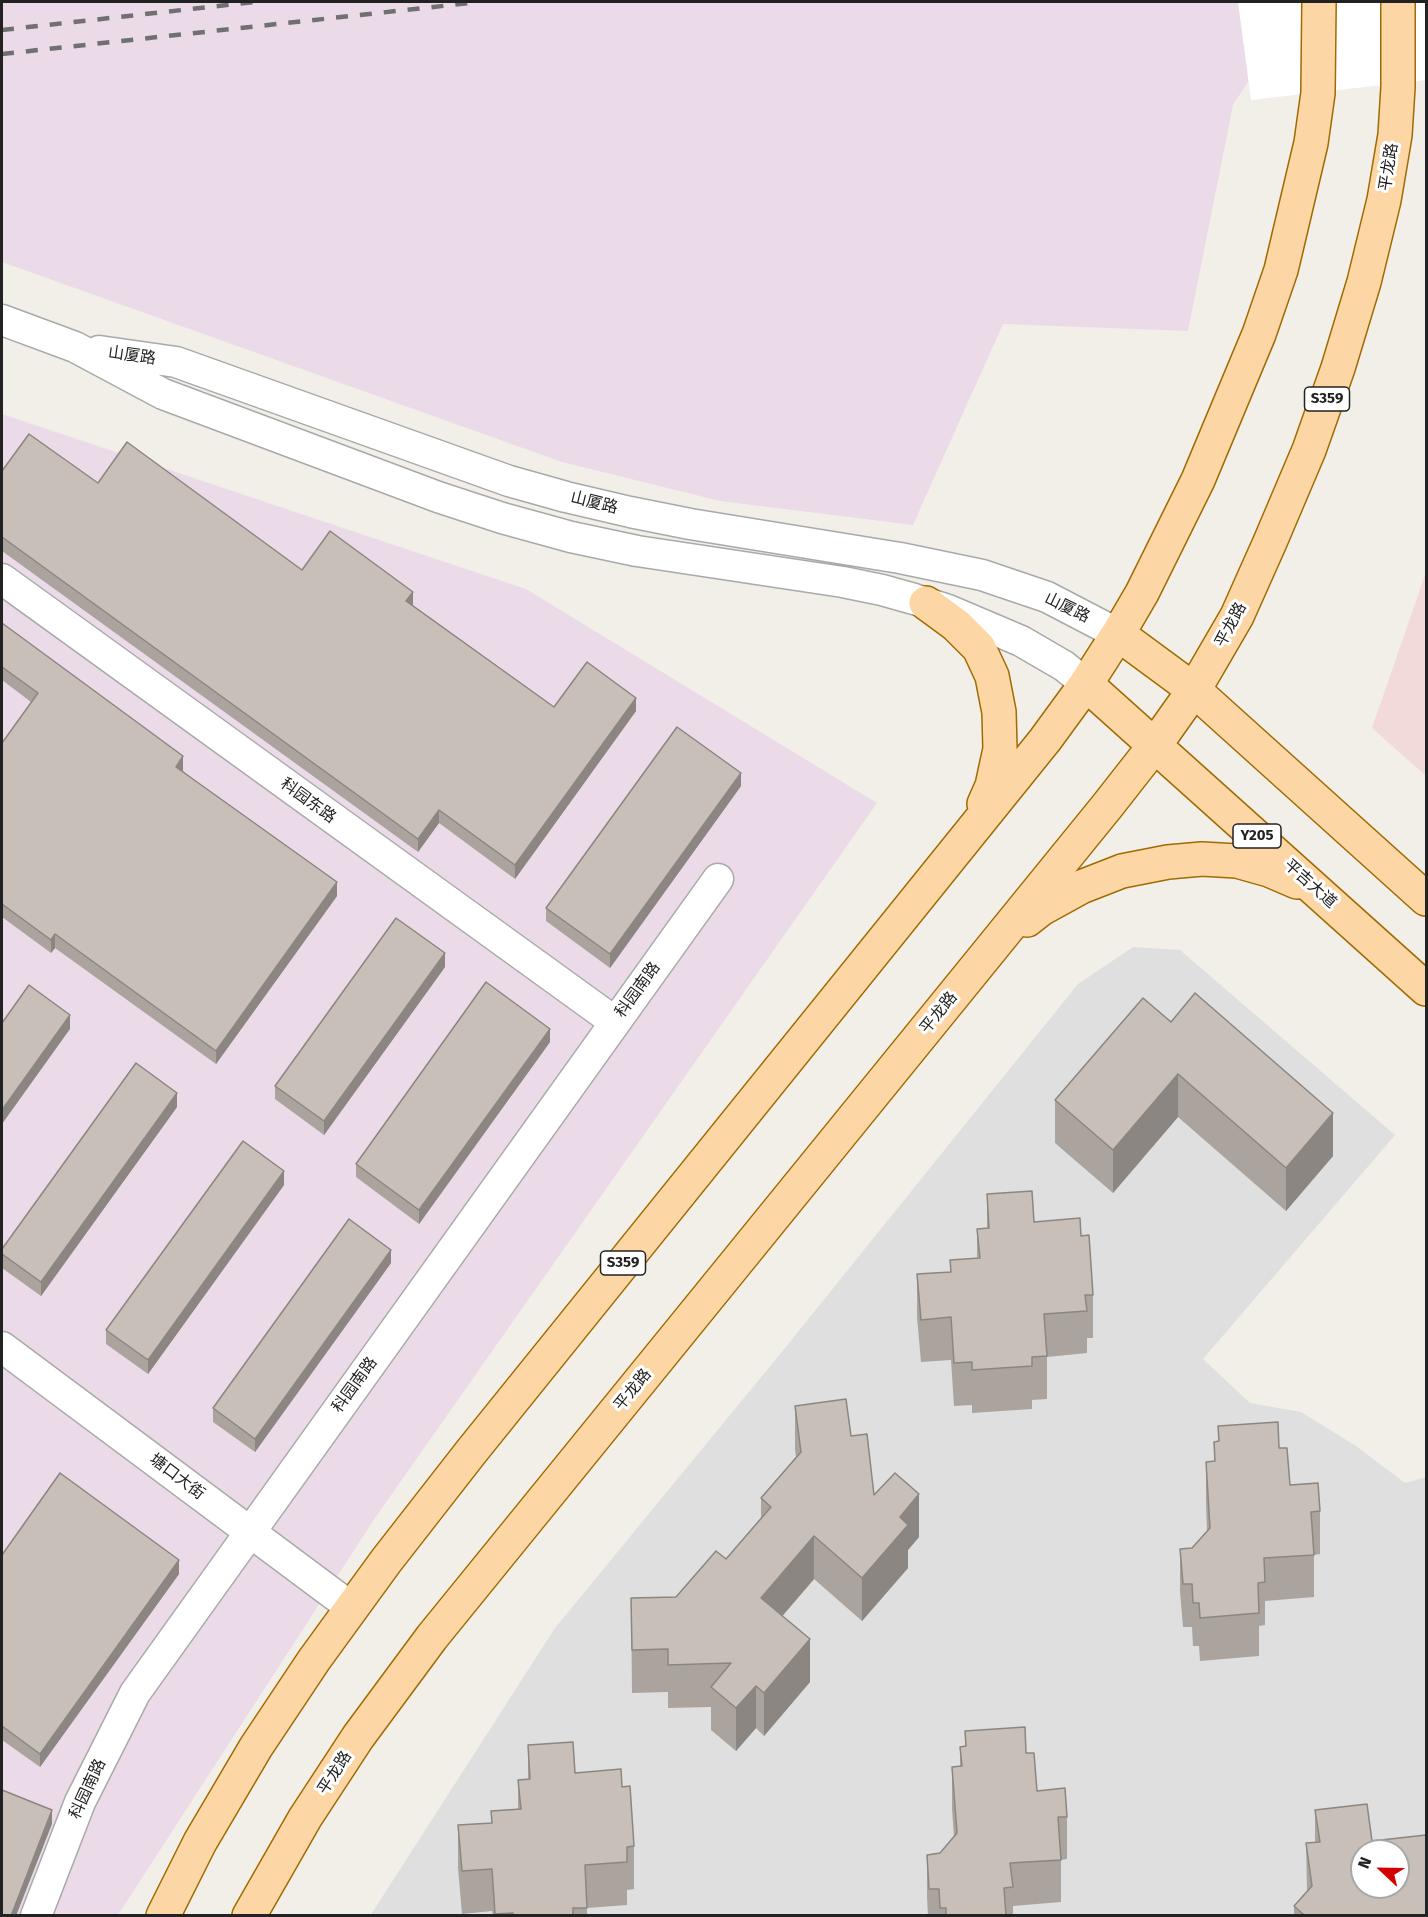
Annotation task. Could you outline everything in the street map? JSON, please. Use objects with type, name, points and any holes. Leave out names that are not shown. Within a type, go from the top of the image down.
[{"type":"main road","name":"S359","points":[[163,1916],[200,1842],[256,1747],[314,1660],[386,1561],[471,1452],[1045,740],[1086,684],[1118,634],[1148,583],[1198,480],[1259,334],[1281,270],[1311,143],[1318,93],[1319,2]]},
{"type":"main road","name":"平龙路","points":[[249,1916],[305,1818],[358,1737],[432,1637],[996,943],[1155,745],[1194,690],[1242,606],[1309,450],[1338,368],[1364,282],[1384,200],[1395,135],[1398,87],[1398,2]]},
{"type":"main road","points":[[926,603],[956,625],[979,648],[992,676],[999,712],[1000,749],[992,786],[973,830]]},
{"type":"main road","points":[[1118,634],[1194,690],[1426,899]]},
{"type":"main road","name":"平吉大道","points":[[1086,684],[1426,989]]},
{"type":"main road","points":[[996,943],[1041,909],[1081,887],[1122,871],[1168,862],[1202,859],[1237,861],[1269,870],[1298,882],[1327,900]]},
{"type":"street","name":"山厦路","points":[[2,320],[75,347],[163,394],[438,497],[571,537],[637,551],[882,590],[926,603],[1021,641],[1064,666],[1086,684]]},
{"type":"street","name":"山厦路","points":[[75,347],[176,362],[509,481],[566,497],[670,520],[900,558],[982,575],[1047,597],[1118,634]]},
{"type":"street","name":"科园东路","points":[[2,579],[615,1022]]},
{"type":"street","name":"科园南路","points":[[36,1916],[80,1802],[135,1693],[718,879]]},
{"type":"street","name":"塘口大街","points":[[2,1347],[352,1608]]},
{"type":"shaded area","points":[[2,2],[1426,2],[1250,79],[1233,105],[1188,331],[1003,324],[913,525],[720,501],[562,462],[2,262]]},
{"type":"shaded area","points":[[2,414],[526,589],[877,803],[375,1518],[118,1915],[2,1916]]},
{"type":"shaded area","points":[[1426,572],[1426,776],[1372,728]]},
{"type":"shaded area","points":[[1133,947],[1180,950],[1395,1135],[1203,1359],[1250,1403],[1301,1412],[1356,1446],[1405,1483],[1426,1477],[1426,1915],[370,1916],[555,1628],[785,1348],[1078,984]]},
{"type":"pier","points":[[1238,2],[1426,2],[1426,80],[1251,100]]},
{"type":"building","points":[[29,434],[98,483],[127,442],[302,570],[330,531],[413,592],[406,601],[554,707],[587,662],[636,698],[515,865],[439,810],[418,839],[2,537],[2,471]]},
{"type":"building","points":[[2,623],[183,756],[176,767],[337,882],[216,1051],[55,934],[51,940],[2,904],[2,743],[38,693],[2,667]]},
{"type":"building","points":[[677,727],[741,773],[610,954],[546,908]]},
{"type":"building","points":[[396,918],[445,953],[324,1121],[275,1086]]},
{"type":"building","points":[[486,982],[550,1029],[419,1210],[356,1164]]},
{"type":"building","points":[[29,985],[70,1015],[2,1110],[2,1023]]},
{"type":"building","points":[[1195,993],[1333,1113],[1286,1168],[1178,1074],[1113,1150],[1055,1100],[1143,998],[1171,1022]]},
{"type":"building","points":[[136,1063],[177,1093],[41,1282],[2,1254],[2,1249]]},
{"type":"building","points":[[243,1141],[284,1171],[148,1360],[106,1330]]},
{"type":"building","points":[[1032,1191],[1034,1222],[1080,1218],[1081,1236],[1089,1235],[1093,1295],[1085,1295],[1087,1311],[1044,1314],[1047,1356],[1032,1357],[1032,1366],[972,1370],[972,1362],[954,1363],[951,1317],[921,1320],[917,1274],[951,1272],[950,1260],[980,1258],[977,1229],[989,1228],[987,1194]]},
{"type":"building","points":[[349,1219],[391,1250],[255,1439],[213,1408]]},
{"type":"building","points":[[846,1399],[851,1436],[867,1434],[874,1495],[895,1473],[919,1494],[900,1517],[908,1525],[862,1578],[814,1536],[761,1598],[810,1639],[764,1693],[756,1686],[736,1708],[711,1687],[731,1663],[668,1665],[668,1649],[632,1650],[631,1598],[676,1597],[716,1551],[726,1559],[771,1507],[761,1498],[801,1452],[795,1406]]},
{"type":"building","points":[[1278,1422],[1279,1448],[1287,1448],[1290,1485],[1318,1483],[1320,1511],[1311,1512],[1314,1555],[1264,1558],[1265,1582],[1258,1583],[1259,1613],[1200,1618],[1199,1603],[1193,1603],[1192,1584],[1183,1584],[1180,1549],[1192,1548],[1210,1528],[1206,1462],[1215,1461],[1214,1442],[1219,1441],[1218,1426]]},
{"type":"building","points":[[60,1473],[179,1560],[40,1754],[2,1726],[2,1555]]},
{"type":"building","points":[[1025,1727],[1026,1753],[1034,1753],[1037,1791],[1065,1788],[1067,1817],[1058,1817],[1061,1860],[1010,1863],[1013,1887],[1004,1888],[1006,1916],[946,1916],[946,1908],[940,1908],[939,1889],[929,1889],[927,1855],[940,1853],[957,1833],[952,1767],[962,1766],[960,1747],[966,1746],[965,1731]]},
{"type":"building","points":[[573,1742],[575,1773],[621,1769],[622,1787],[630,1786],[634,1846],[627,1847],[627,1862],[585,1865],[587,1908],[573,1908],[573,1916],[495,1914],[492,1869],[462,1871],[458,1825],[492,1823],[491,1811],[521,1809],[518,1780],[530,1779],[528,1745]]},
{"type":"building","points":[[2,1790],[52,1810],[11,1916],[2,1916]]},
{"type":"building","points":[[1367,1804],[1372,1839],[1350,1839],[1350,1899],[1410,1899],[1410,1839],[1390,1839],[1426,1835],[1426,1916],[1303,1916],[1294,1906],[1312,1886],[1306,1843],[1320,1842],[1315,1810]]},
{"type":"railway","points":[[2,30],[254,2]]},
{"type":"railway","points":[[2,54],[479,2]]}]
